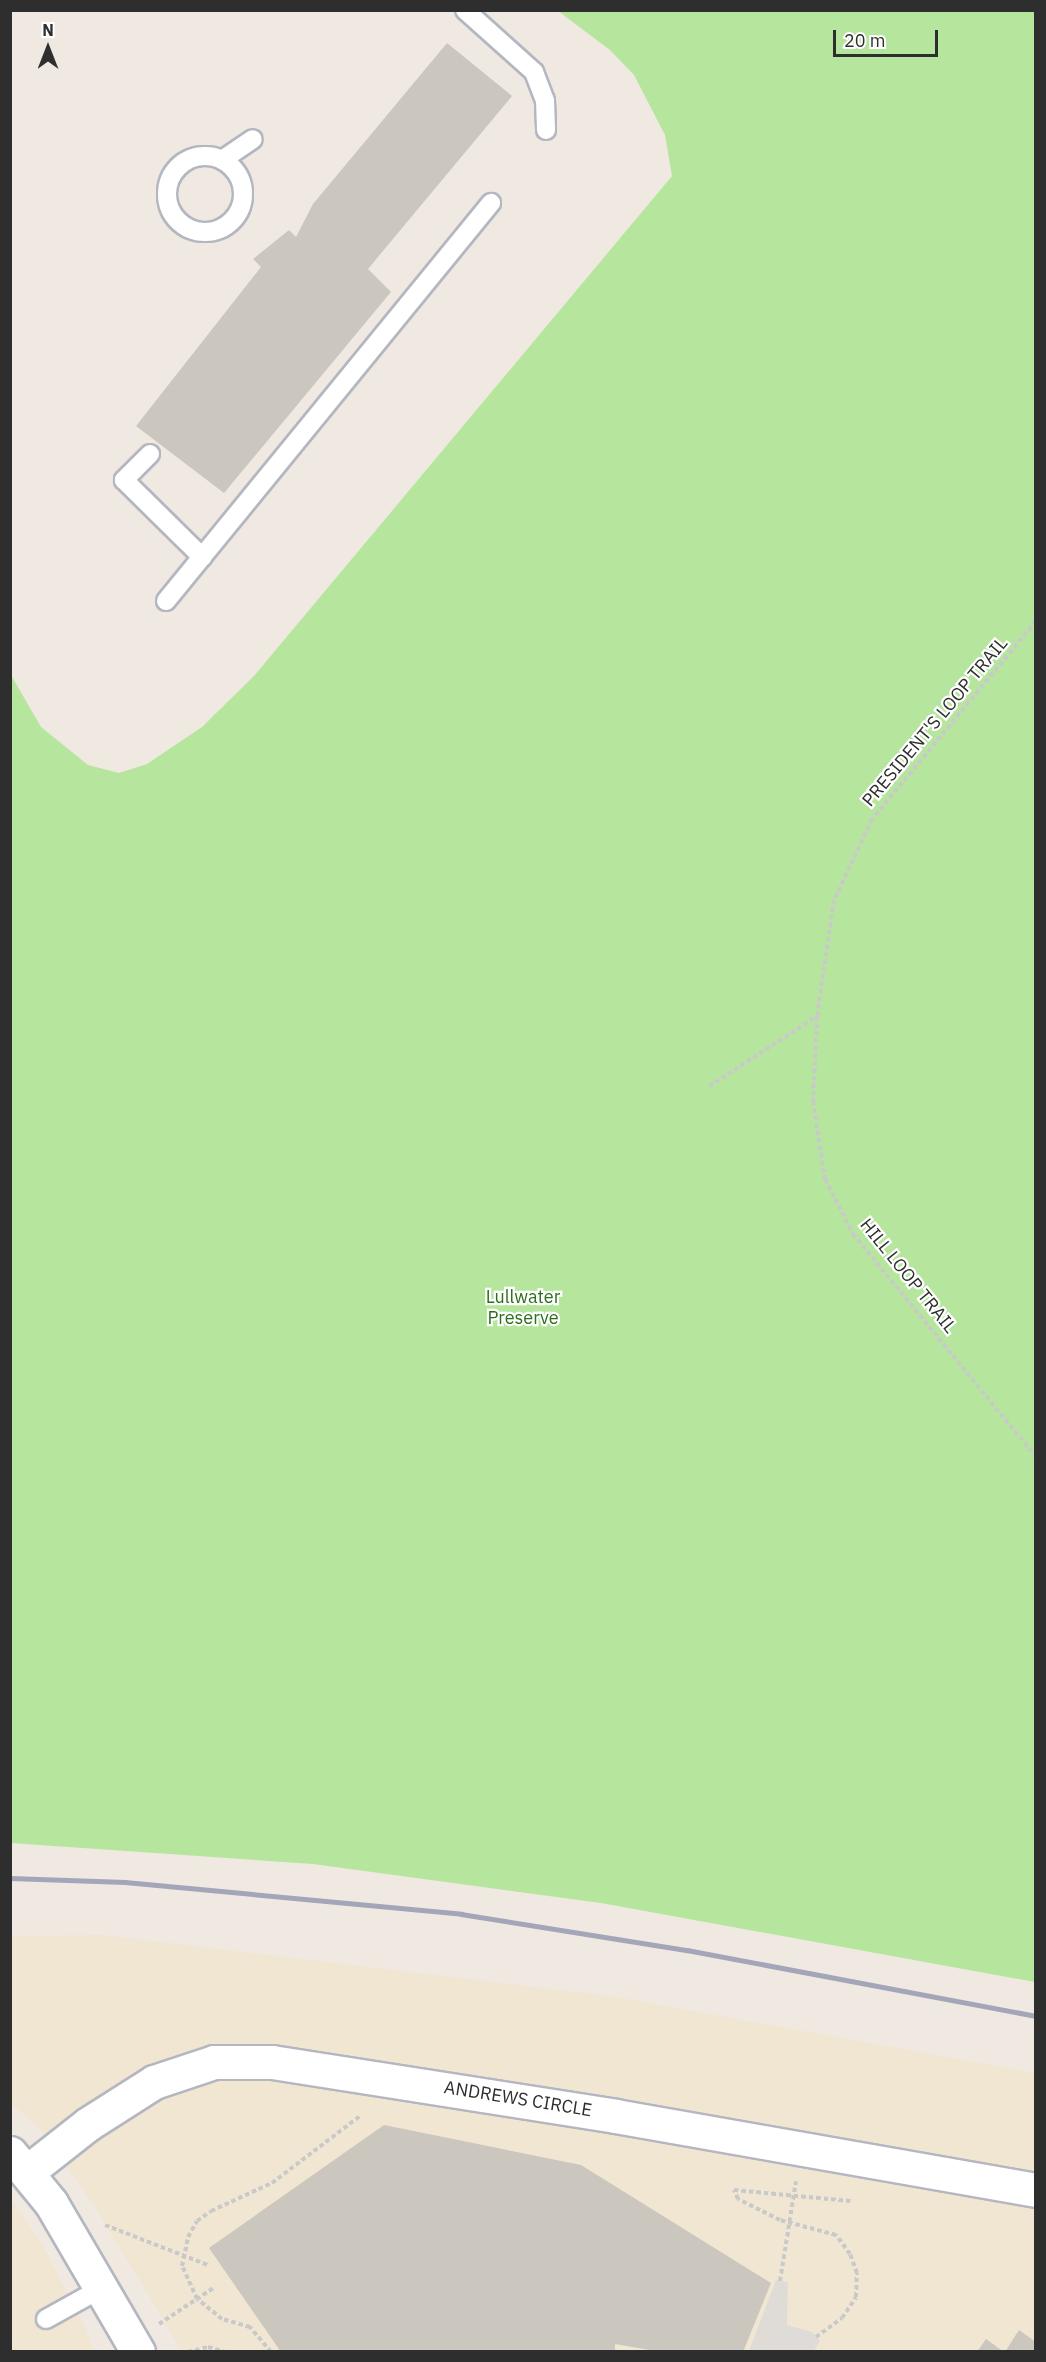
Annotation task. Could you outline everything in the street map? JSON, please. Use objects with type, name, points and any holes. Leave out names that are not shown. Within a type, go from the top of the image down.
[{"type":"street","name":"ANDREWS CIRCLE","points":[[19,2162],[88,2124],[154,2082],[214,2062],[272,2062],[627,2117],[1035,2190]]},
{"type":"street","points":[[19,2162],[51,2203],[138,2352]]},
{"type":"lane","points":[[465,10],[534,72],[545,100],[546,130]]},
{"type":"lane","points":[[222,160],[242,182],[243,202],[238,214],[215,231],[202,232],[180,223],[169,206],[170,178],[178,166],[196,157],[222,160],[253,139]]},
{"type":"lane","points":[[166,601],[491,203]]},
{"type":"lane","points":[[150,454],[124,480],[202,557]]},
{"type":"lane","points":[[46,2319],[102,2288]]},
{"type":"path","name":"PRESIDENT'S LOOP TRAIL","points":[[817,1016],[834,900],[872,819],[1035,621]]},
{"type":"path","points":[[709,1086],[817,1016]]},
{"type":"path","name":"HILL LOOP TRAIL","points":[[817,1016],[813,1101],[825,1179],[853,1234],[1035,1457]]},
{"type":"path","points":[[269,2350],[250,2327],[222,2319],[197,2299],[187,2281],[183,2254],[197,2221],[272,2183],[360,2116]]},
{"type":"path","points":[[780,2281],[796,2181]]},
{"type":"path","points":[[816,2337],[852,2306],[857,2273],[850,2254],[836,2235],[789,2222],[738,2199],[734,2190],[794,2193],[850,2201]]},
{"type":"path","points":[[98,2223],[208,2265]]},
{"type":"path","points":[[159,2324],[215,2287]]},
{"type":"path","points":[[188,2352],[207,2346],[225,2352]]},
{"type":"shaded area","points":[[102,1935],[610,1996],[1035,2073],[1035,2351],[182,2351],[96,2208],[42,2131],[11,2103],[11,1936]]},
{"type":"shaded area","points":[[10,2199],[43,2246],[84,2325],[94,2351],[11,2351]]},
{"type":"shaded area","points":[[776,2280],[788,2282],[787,2325],[812,2332],[820,2341],[814,2351],[749,2351]]},
{"type":"green space","name":"Lullwater Preserve","points":[[558,11],[1035,11],[1035,1982],[601,1903],[313,1864],[11,1843],[11,675],[41,727],[88,765],[119,773],[147,764],[202,727],[254,676],[672,176],[665,135],[634,75],[610,50]]},
{"type":"building","points":[[447,43],[512,96],[368,269],[391,292],[224,493],[136,426],[261,267],[253,259],[289,230],[296,237],[313,204]]},
{"type":"building","points":[[384,2125],[581,2165],[771,2283],[743,2352],[661,2352],[615,2344],[615,2352],[281,2352],[209,2248]]},
{"type":"building","points":[[1019,2330],[1036,2342],[1036,2352],[1005,2352]]},
{"type":"building","points":[[986,2339],[1004,2352],[977,2352]]},
{"type":"railway","points":[[10,1878],[125,1882],[461,1914],[687,1950],[1036,2016]]}]
